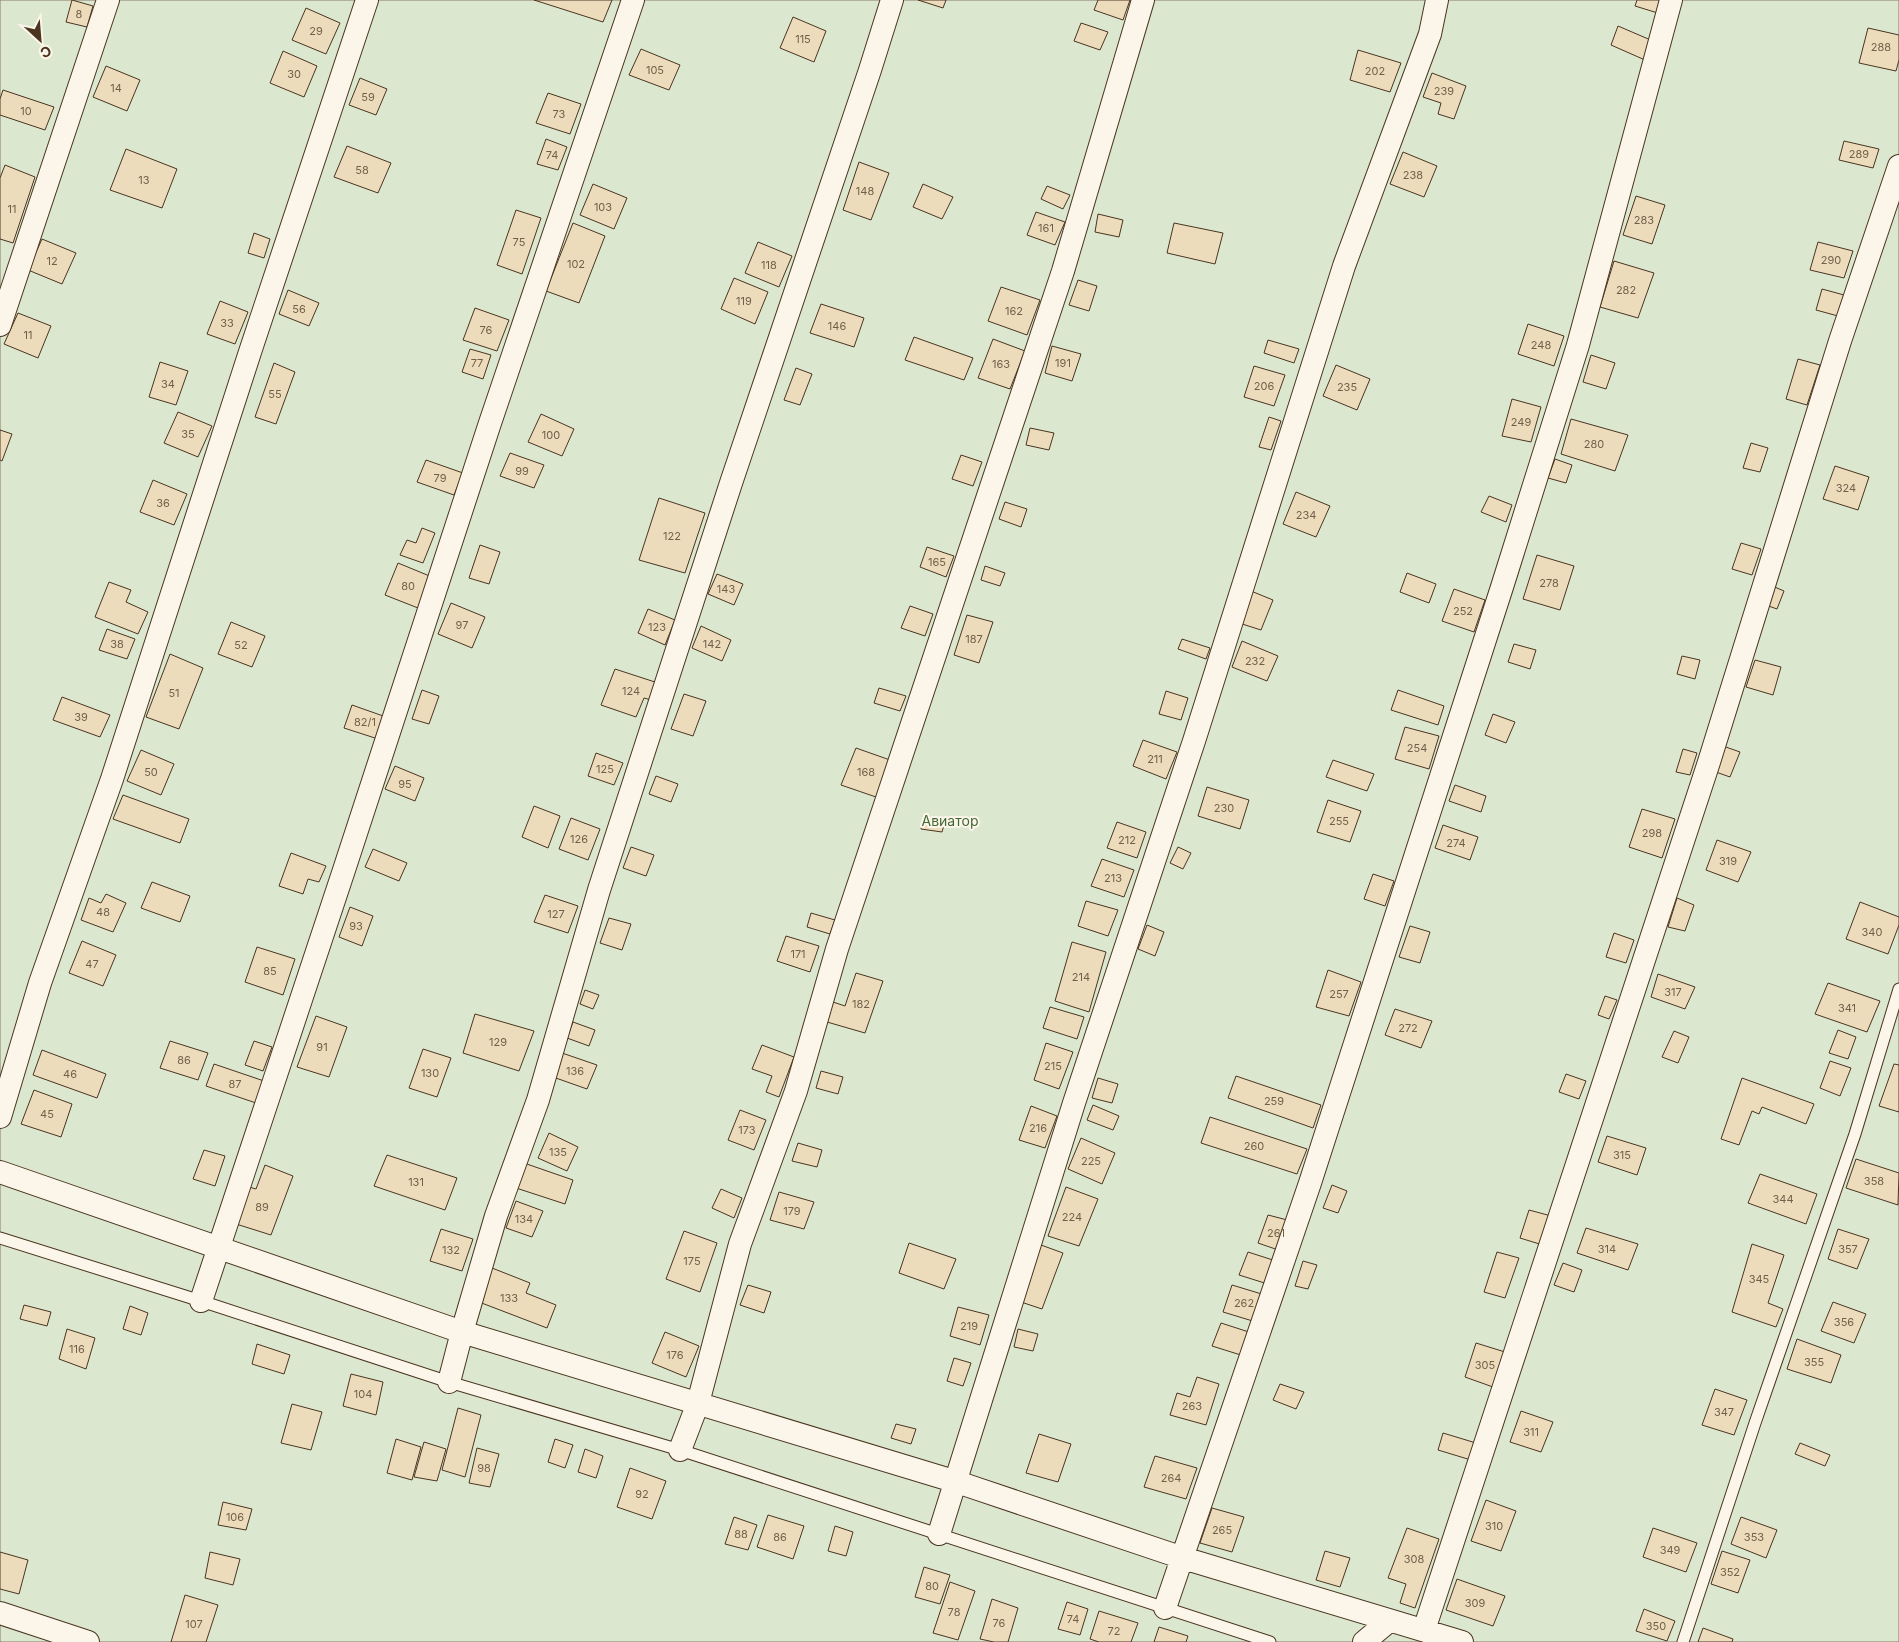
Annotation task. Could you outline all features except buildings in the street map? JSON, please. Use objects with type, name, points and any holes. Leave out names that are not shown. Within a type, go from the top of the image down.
[{"type":"street","points":[[0,325],[108,0]]},
{"type":"street","points":[[0,1117],[40,983],[112,779],[253,342],[367,0]]},
{"type":"street","points":[[201,1301],[489,426],[632,0]]},
{"type":"street","points":[[449,1382],[496,1216],[538,1100],[599,890],[731,483],[892,0]]},
{"type":"street","points":[[680,1450],[698,1403],[740,1244],[796,1091],[837,949],[1063,271],[1143,0]]},
{"type":"street","points":[[939,1534],[957,1482],[1016,1284],[1190,750],[1344,266],[1430,34],[1437,0]]},
{"type":"street","points":[[1165,1608],[1310,1183],[1499,597],[1569,373],[1671,0]]},
{"type":"street","points":[[1424,1630],[1703,781],[1840,342],[1899,166]]},
{"type":"street","points":[[0,1172],[462,1332],[957,1482],[1183,1558],[1462,1642]]},
{"type":"street","points":[[0,1613],[88,1642]]},
{"type":"street","points":[[1364,1642],[1389,1621]]},
{"type":"lane","points":[[1683,1642],[1758,1414],[1855,1134],[1899,990]]},
{"type":"lane","points":[[0,1238],[449,1382],[680,1450],[1270,1642]]},
{"type":"green space","name":"Авиатор","points":[[0,0],[1899,0],[1899,1642],[0,1642]]}]
